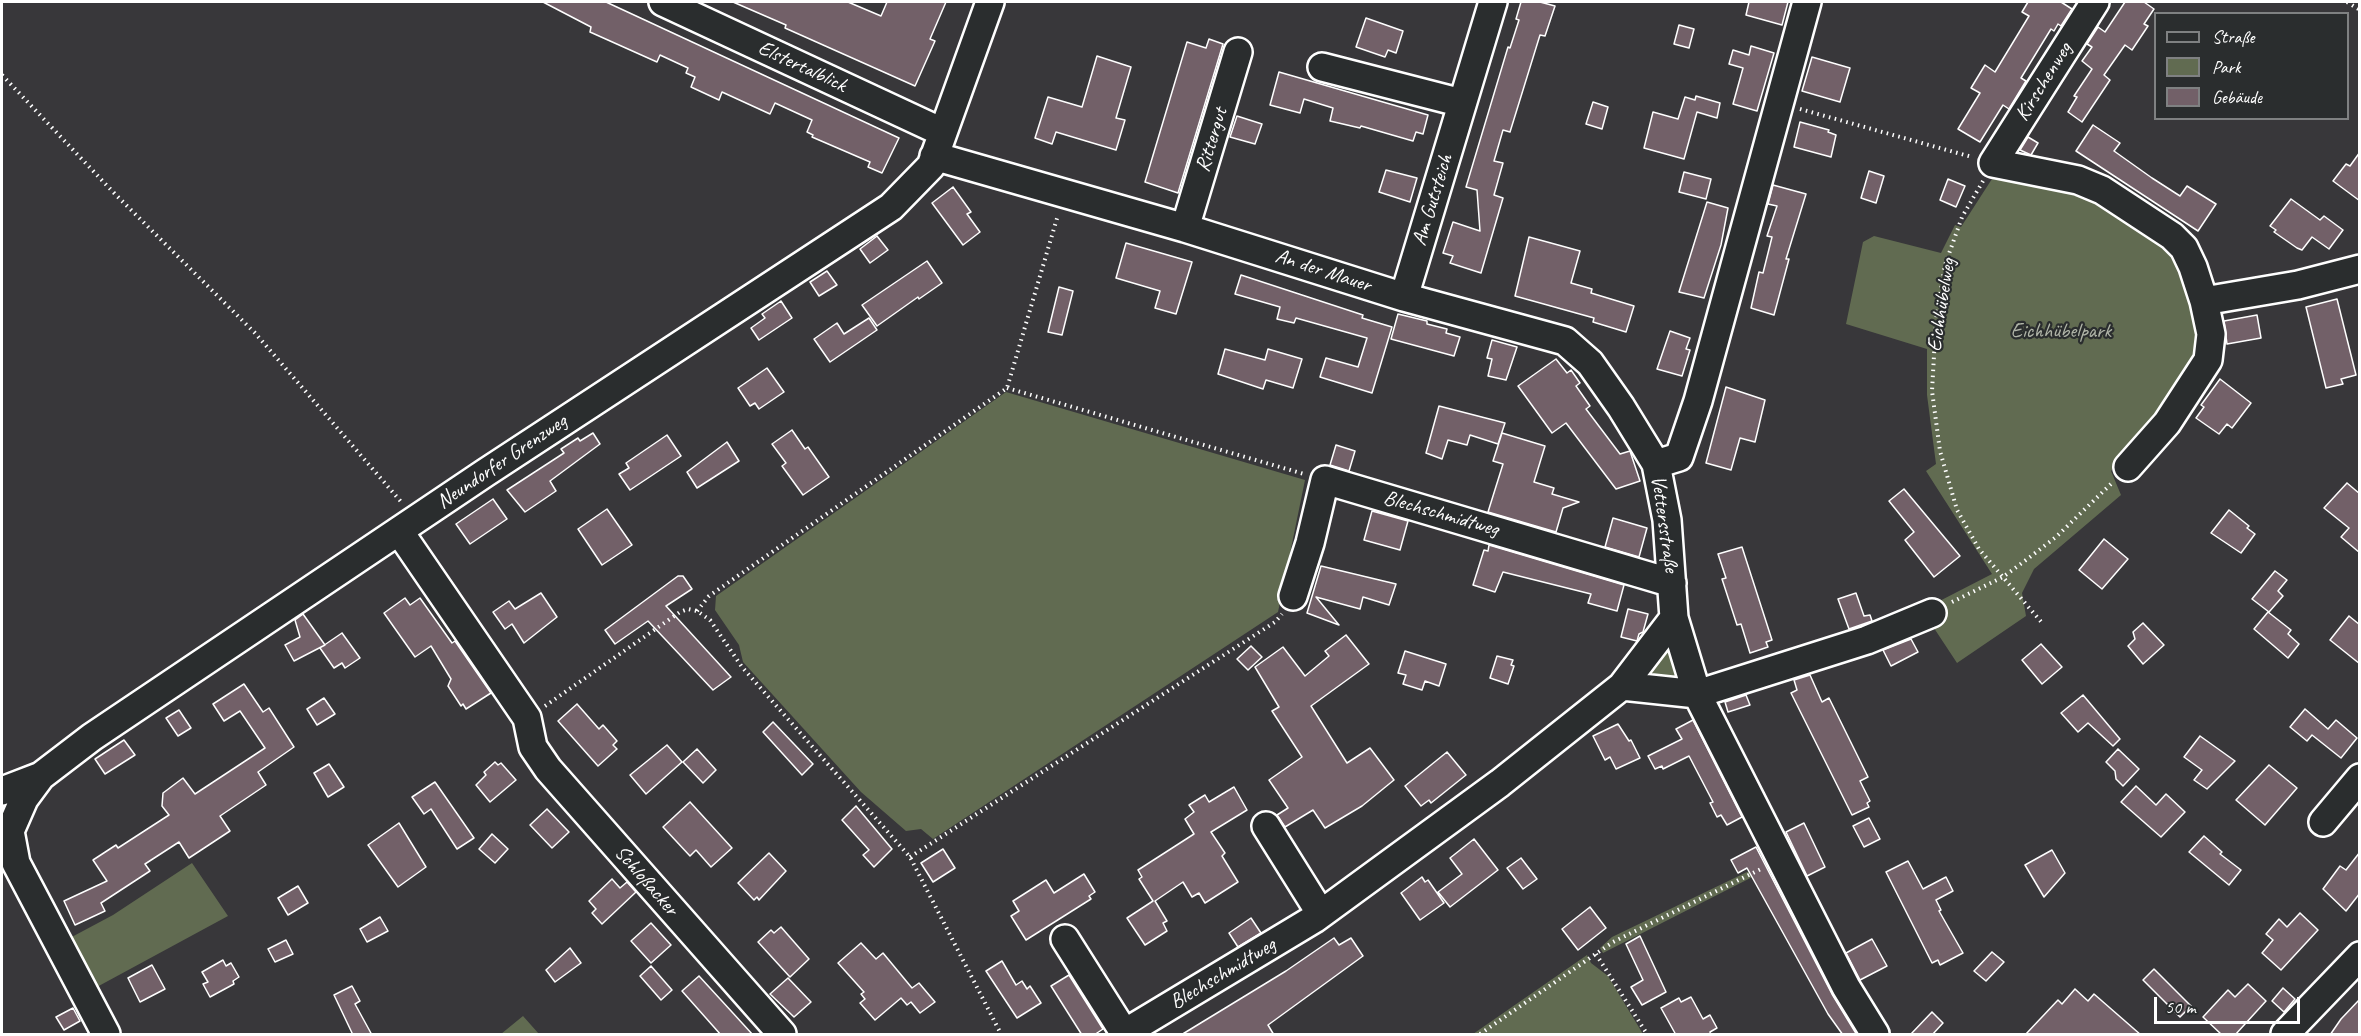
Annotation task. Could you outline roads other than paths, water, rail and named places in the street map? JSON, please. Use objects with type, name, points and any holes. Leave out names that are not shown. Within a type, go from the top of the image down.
[{"type":"street","name":"Elstertalblick","points":[[663,2],[938,144]]},
{"type":"street","points":[[938,144],[990,2]]},
{"type":"street","name":"Am Gutsteich","points":[[1404,297],[1492,2]]},
{"type":"street","name":"Vettersstraße","points":[[1807,2],[1698,400],[1679,457],[1656,464],[1667,520],[1674,618],[1697,694],[1846,987],[1875,1035]]},
{"type":"street","name":"Kirschenweg","points":[[2095,2],[1993,163],[2078,180],[2102,190],[2143,216],[2172,236],[2184,248],[2204,301]]},
{"type":"street","name":"Rittergut","points":[[1185,228],[1238,52]]},
{"type":"street","points":[[1322,67],[1462,104]]},
{"type":"street","name":"An der Mauer","points":[[938,144],[1064,194],[1185,228],[1404,297],[1565,341],[1590,363],[1621,407],[1656,464]]},
{"type":"street","name":"Neundorfer Grenzweg","points":[[40,776],[92,737],[407,525],[891,207],[919,181],[931,166],[938,144]]},
{"type":"street","points":[[2128,467],[2167,423],[2208,360],[2211,333],[2204,301],[2298,285],[2360,269]]},
{"type":"street","name":"Blechschmidtweg","points":[[1293,596],[1310,543],[1325,480],[1672,583]]},
{"type":"street","name":"Schloßacker","points":[[407,525],[527,718],[533,747],[548,769],[782,1035]]},
{"type":"street","points":[[1622,686],[1697,694],[1867,640],[1932,612]]},
{"type":"street","name":"Blechschmidtweg","points":[[1065,939],[1124,1034],[1321,914],[1500,783],[1622,686],[1674,618]]},
{"type":"street","points":[[2,791],[40,776]]},
{"type":"street","points":[[40,776],[6,827],[16,863],[106,1035]]},
{"type":"street","points":[[2323,822],[2360,778]]},
{"type":"street","points":[[1266,826],[1321,914]]},
{"type":"street","points":[[2285,1035],[2360,956]]},
{"type":"park label","name":"Eichhübelpark","points":[[2061,331]]}]
